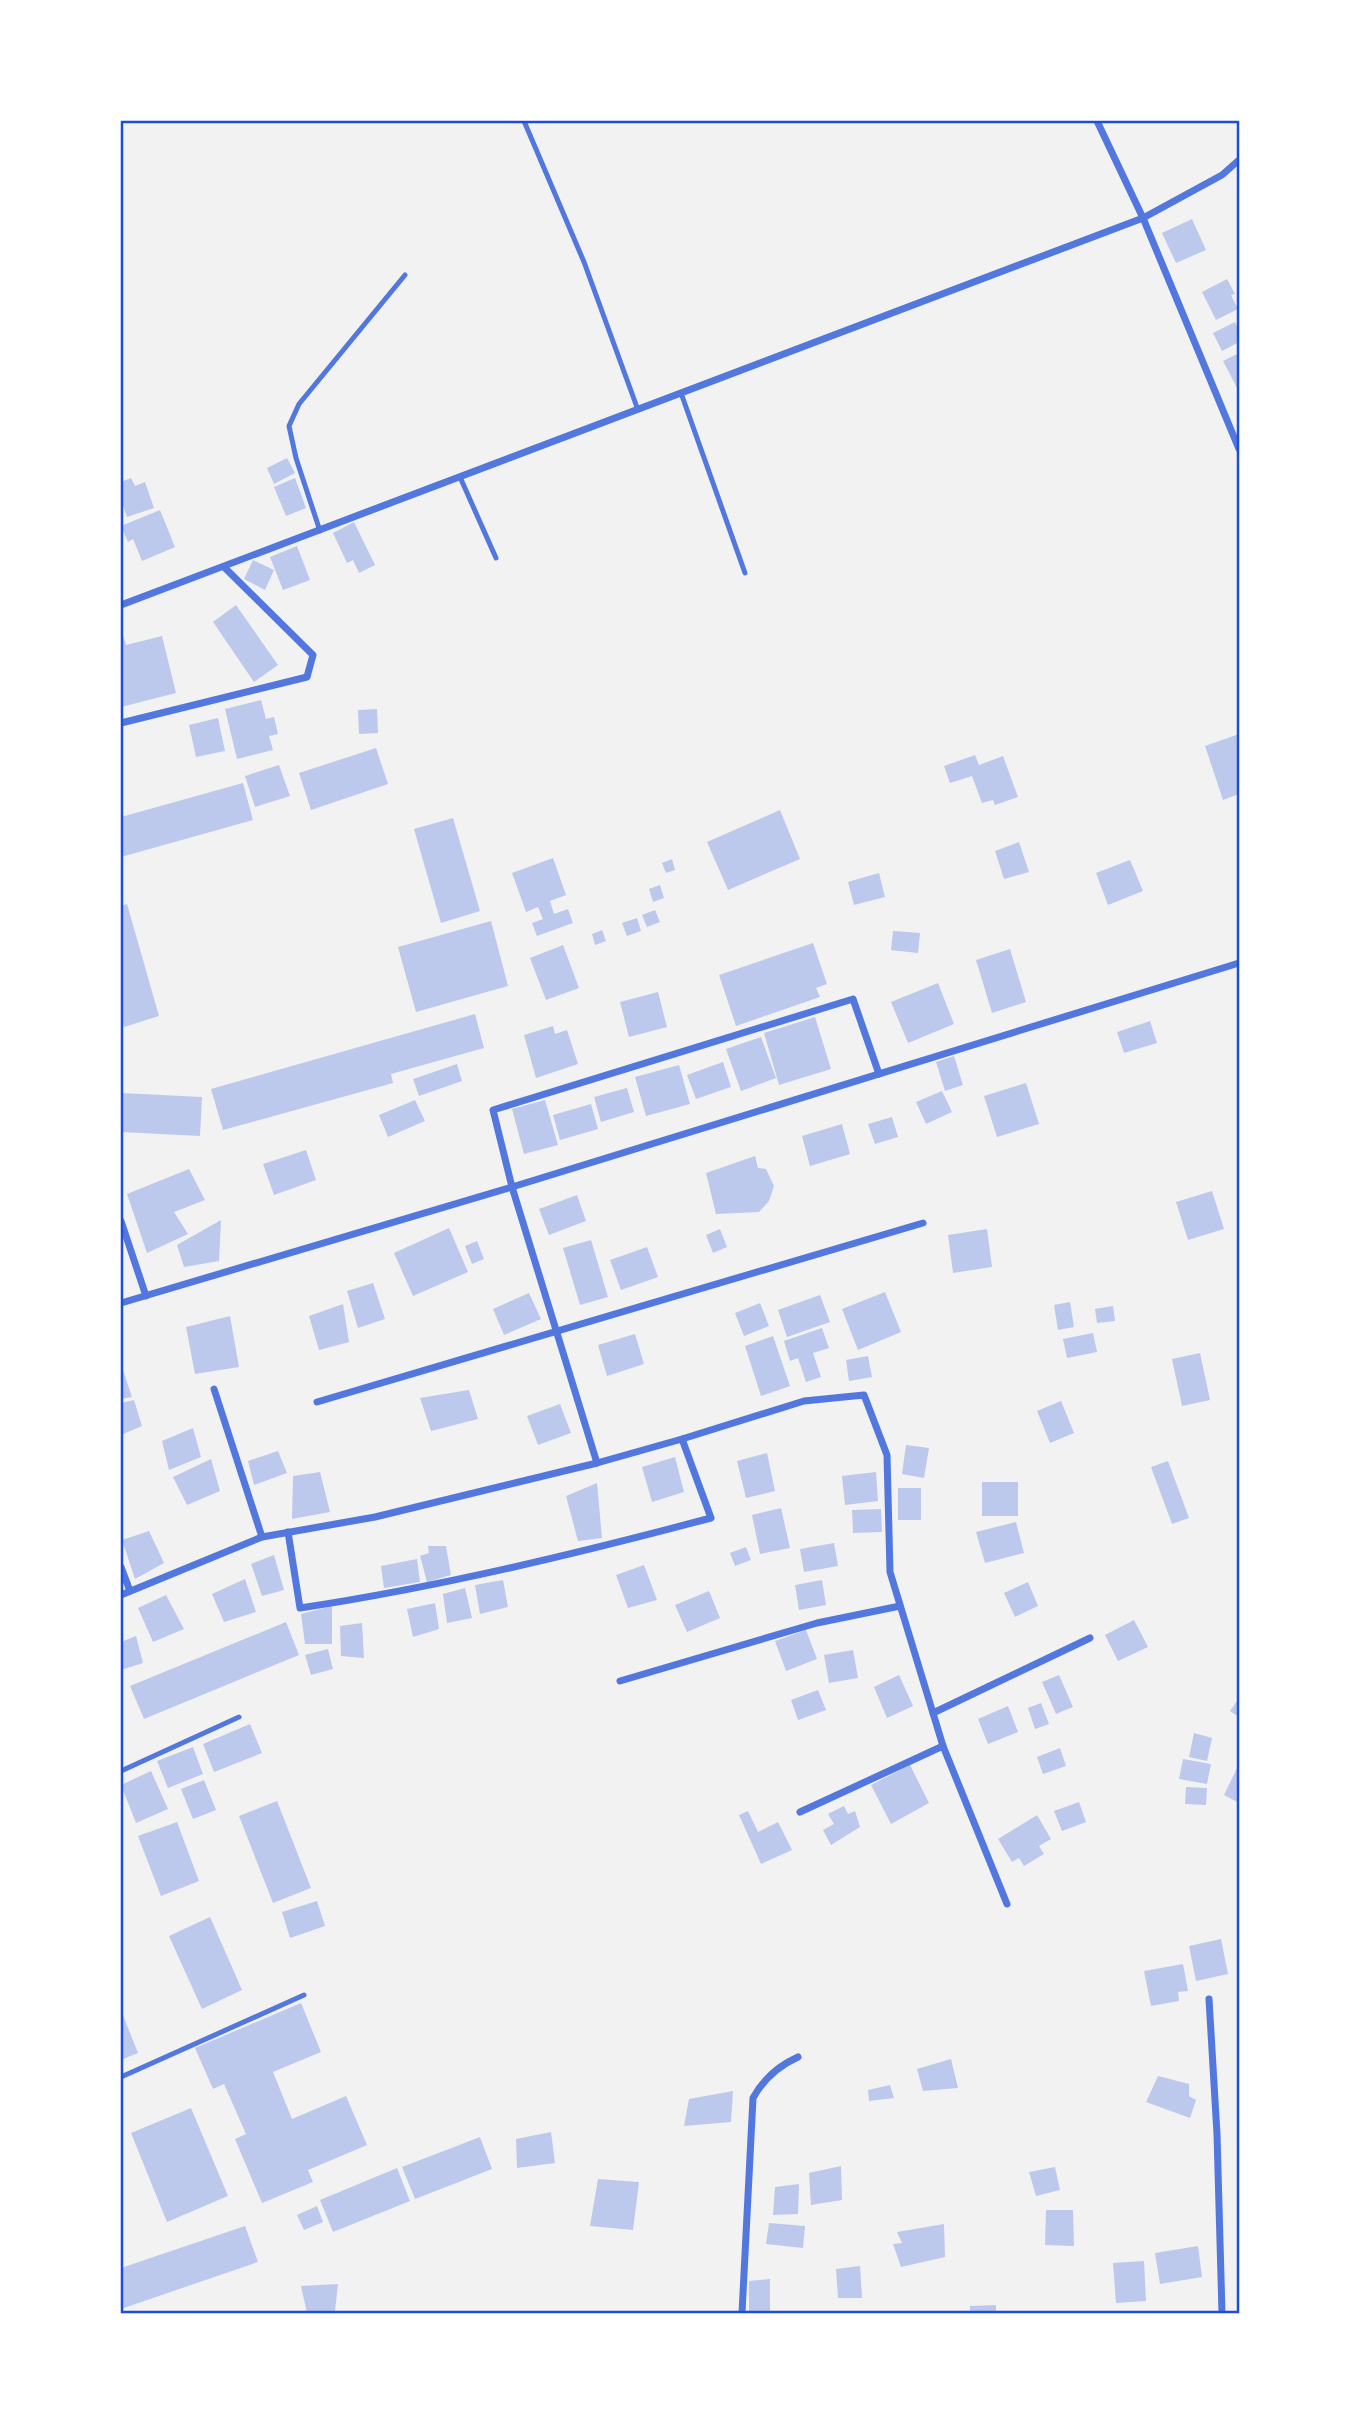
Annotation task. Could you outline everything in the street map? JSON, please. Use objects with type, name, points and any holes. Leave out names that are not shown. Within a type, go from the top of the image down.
[{"type":"street","points":[[1097,121],[1143,218],[1239,449]]},
{"type":"street","points":[[121,605],[1143,218],[1222,175],[1239,160]]},
{"type":"street","points":[[121,723],[307,677],[313,655],[224,567]]},
{"type":"street","points":[[121,1303],[512,1187],[1239,963]]},
{"type":"street","points":[[597,1463],[554,1331],[512,1187],[493,1110],[853,999],[879,1074]]},
{"type":"street","points":[[121,1222],[146,1296]]},
{"type":"street","points":[[317,1402],[923,1223]]},
{"type":"street","points":[[214,1389],[262,1537]]},
{"type":"street","points":[[121,1595],[262,1537],[375,1517],[597,1463],[804,1401],[864,1395],[887,1455],[890,1572],[943,1746],[1007,1904]]},
{"type":"street","points":[[288,1532],[300,1608],[381,1596],[572,1555],[711,1518],[682,1439]]},
{"type":"street","points":[[121,1567],[130,1591]]},
{"type":"street","points":[[620,1681],[817,1623],[900,1606]]},
{"type":"street","points":[[933,1713],[1090,1638]]},
{"type":"street","points":[[800,1812],[943,1746]]},
{"type":"street","points":[[1209,1999],[1217,2134],[1222,2313]]},
{"type":"street","points":[[742,2313],[753,2098],[760,2085],[781,2065],[799,2057]]},
{"type":"lane","points":[[524,121],[584,262],[638,410]]},
{"type":"lane","points":[[320,531],[296,458],[289,426],[299,404],[405,275]]},
{"type":"lane","points":[[681,394],[745,573]]},
{"type":"lane","points":[[460,478],[496,558]]},
{"type":"lane","points":[[121,1772],[239,1717]]},
{"type":"lane","points":[[121,2077],[304,1995]]},
{"type":"building","points":[[1192,219],[1206,250],[1176,263],[1162,233]]},
{"type":"building","points":[[1227,279],[1235,294],[1231,295],[1238,309],[1216,320],[1202,292]]},
{"type":"building","points":[[1235,322],[1239,331],[1239,342],[1222,351],[1213,333]]},
{"type":"building","points":[[1239,353],[1239,386],[1237,388],[1223,361]]},
{"type":"building","points":[[287,458],[295,473],[274,484],[267,468]]},
{"type":"building","points":[[131,478],[135,486],[145,482],[154,508],[127,517],[121,499],[121,482]]},
{"type":"building","points":[[295,478],[306,508],[286,516],[274,487]]},
{"type":"building","points":[[160,510],[175,547],[142,561],[133,539],[128,542],[121,526]]},
{"type":"building","points":[[354,522],[375,565],[359,573],[353,560],[347,563],[333,533]]},
{"type":"building","points":[[297,546],[310,580],[283,590],[270,557]]},
{"type":"building","points":[[253,560],[274,570],[265,590],[244,579]]},
{"type":"building","points":[[236,605],[278,665],[254,682],[213,622]]},
{"type":"building","points":[[121,629],[126,645],[162,636],[176,693],[121,707]]},
{"type":"building","points":[[261,700],[266,719],[274,717],[278,734],[269,736],[273,750],[237,759],[225,709]]},
{"type":"building","points":[[377,709],[378,733],[359,734],[358,710]]},
{"type":"building","points":[[218,718],[225,751],[196,757],[189,725]]},
{"type":"building","points":[[1239,734],[1239,794],[1223,800],[1205,746]]},
{"type":"building","points":[[376,748],[388,784],[311,810],[299,773]]},
{"type":"building","points":[[975,755],[979,765],[1003,756],[1018,797],[995,805],[993,800],[982,803],[972,776],[950,783],[944,766]]},
{"type":"building","points":[[279,765],[290,796],[255,807],[245,776]]},
{"type":"building","points":[[243,783],[253,820],[121,857],[121,817]]},
{"type":"building","points":[[780,810],[800,859],[728,890],[707,842]]},
{"type":"building","points":[[453,818],[480,911],[441,923],[414,829]]},
{"type":"building","points":[[1019,842],[1029,872],[1004,879],[995,851]]},
{"type":"building","points":[[553,858],[566,895],[550,901],[554,914],[568,909],[573,923],[537,936],[532,923],[543,919],[538,907],[526,912],[512,873]]},
{"type":"building","points":[[672,859],[675,870],[666,873],[662,863]]},
{"type":"building","points":[[1130,860],[1143,891],[1108,905],[1096,873]]},
{"type":"building","points":[[879,873],[885,897],[854,905],[848,882]]},
{"type":"building","points":[[660,885],[664,898],[653,902],[649,889]]},
{"type":"building","points":[[127,904],[159,1016],[124,1027],[121,1015],[121,906]]},
{"type":"building","points":[[655,910],[660,922],[647,927],[642,915]]},
{"type":"building","points":[[637,918],[641,931],[627,936],[622,923]]},
{"type":"building","points":[[491,921],[508,986],[416,1012],[398,947]]},
{"type":"building","points":[[602,930],[606,941],[595,945],[592,934]]},
{"type":"building","points":[[893,931],[920,933],[918,953],[891,950]]},
{"type":"building","points":[[813,943],[827,984],[816,988],[820,997],[736,1026],[719,975]]},
{"type":"building","points":[[563,945],[579,988],[546,1000],[530,958]]},
{"type":"building","points":[[1010,949],[1026,1002],[992,1013],[976,960]]},
{"type":"building","points":[[938,983],[954,1024],[908,1043],[891,1002]]},
{"type":"building","points":[[658,992],[667,1027],[629,1037],[620,1002]]},
{"type":"building","points":[[475,1014],[484,1048],[391,1074],[393,1083],[223,1130],[211,1089]]},
{"type":"building","points":[[815,1017],[831,1069],[779,1085],[764,1033]]},
{"type":"building","points":[[1150,1021],[1157,1043],[1124,1053],[1117,1032]]},
{"type":"building","points":[[553,1026],[555,1034],[567,1030],[578,1064],[536,1078],[524,1035]]},
{"type":"building","points":[[761,1037],[776,1078],[741,1091],[726,1049]]},
{"type":"building","points":[[954,1056],[963,1085],[945,1091],[936,1062]]},
{"type":"building","points":[[723,1062],[731,1087],[696,1099],[687,1075]]},
{"type":"building","points":[[457,1064],[462,1081],[419,1096],[413,1079]]},
{"type":"building","points":[[679,1065],[690,1104],[646,1116],[635,1077]]},
{"type":"building","points":[[1026,1083],[1039,1124],[997,1137],[984,1096]]},
{"type":"building","points":[[627,1088],[634,1112],[601,1122],[594,1097]]},
{"type":"building","points":[[942,1091],[952,1112],[926,1124],[916,1102]]},
{"type":"building","points":[[121,1093],[202,1097],[200,1136],[121,1132]]},
{"type":"building","points":[[415,1100],[425,1121],[388,1137],[379,1115]]},
{"type":"building","points":[[545,1100],[558,1145],[524,1154],[512,1109]]},
{"type":"building","points":[[591,1104],[598,1129],[560,1140],[553,1115]]},
{"type":"building","points":[[892,1117],[898,1137],[875,1144],[868,1124]]},
{"type":"building","points":[[842,1124],[850,1154],[810,1166],[802,1136]]},
{"type":"building","points":[[306,1150],[316,1180],[274,1195],[263,1164]]},
{"type":"building","points":[[755,1156],[758,1168],[766,1169],[774,1186],[769,1201],[759,1212],[716,1214],[706,1173]]},
{"type":"building","points":[[189,1169],[205,1200],[174,1212],[188,1234],[147,1253],[127,1194]]},
{"type":"building","points":[[1212,1191],[1224,1229],[1188,1240],[1176,1202]]},
{"type":"building","points":[[577,1195],[586,1221],[549,1235],[539,1209]]},
{"type":"building","points":[[221,1220],[219,1261],[184,1267],[177,1245]]},
{"type":"building","points":[[449,1228],[468,1272],[413,1296],[394,1253]]},
{"type":"building","points":[[720,1229],[727,1247],[713,1253],[706,1235]]},
{"type":"building","points":[[987,1229],[992,1267],[953,1273],[948,1235]]},
{"type":"building","points":[[591,1240],[608,1297],[580,1305],[563,1248]]},
{"type":"building","points":[[477,1241],[484,1259],[472,1264],[465,1246]]},
{"type":"building","points":[[647,1247],[658,1277],[621,1290],[610,1260]]},
{"type":"building","points":[[373,1283],[385,1319],[358,1328],[347,1291]]},
{"type":"building","points":[[885,1292],[901,1332],[858,1350],[842,1309]]},
{"type":"building","points":[[529,1293],[541,1319],[504,1335],[493,1309]]},
{"type":"building","points":[[820,1295],[830,1322],[787,1337],[778,1310]]},
{"type":"building","points":[[1070,1302],[1074,1327],[1058,1330],[1054,1305]]},
{"type":"building","points":[[760,1303],[769,1326],[744,1336],[735,1313]]},
{"type":"building","points":[[343,1304],[349,1342],[319,1350],[309,1316]]},
{"type":"building","points":[[1113,1306],[1115,1321],[1097,1323],[1095,1309]]},
{"type":"building","points":[[230,1316],[239,1367],[195,1374],[186,1327]]},
{"type":"building","points":[[822,1328],[829,1348],[813,1353],[821,1377],[806,1382],[798,1358],[790,1361],[784,1341]]},
{"type":"building","points":[[1093,1333],[1097,1352],[1067,1358],[1063,1339]]},
{"type":"building","points":[[635,1334],[644,1364],[607,1376],[598,1345]]},
{"type":"building","points":[[773,1336],[790,1386],[761,1396],[745,1346]]},
{"type":"building","points":[[1200,1353],[1210,1400],[1182,1406],[1172,1359]]},
{"type":"building","points":[[868,1356],[872,1377],[849,1381],[846,1360]]},
{"type":"building","points":[[121,1364],[132,1397],[121,1399]]},
{"type":"building","points":[[469,1390],[478,1419],[431,1431],[420,1398]]},
{"type":"building","points":[[134,1400],[142,1426],[121,1435],[121,1403]]},
{"type":"building","points":[[1061,1401],[1074,1433],[1050,1443],[1037,1411]]},
{"type":"building","points":[[560,1404],[571,1433],[538,1445],[527,1416]]},
{"type":"building","points":[[193,1428],[201,1457],[169,1470],[162,1441]]},
{"type":"building","points":[[906,1445],[929,1448],[924,1478],[902,1474]]},
{"type":"building","points":[[278,1451],[287,1473],[254,1485],[248,1461]]},
{"type":"building","points":[[767,1453],[775,1491],[746,1498],[737,1461]]},
{"type":"building","points":[[675,1457],[684,1492],[652,1502],[642,1467]]},
{"type":"building","points":[[211,1459],[220,1491],[187,1505],[173,1477]]},
{"type":"building","points":[[1168,1461],[1189,1518],[1172,1524],[1151,1467]]},
{"type":"building","points":[[320,1472],[330,1512],[292,1519],[293,1476]]},
{"type":"building","points":[[876,1472],[878,1501],[845,1505],[842,1476]]},
{"type":"building","points":[[982,1482],[1018,1482],[1018,1516],[982,1516]]},
{"type":"building","points":[[597,1483],[602,1538],[578,1541],[566,1496]]},
{"type":"building","points":[[898,1488],[921,1488],[921,1520],[898,1520]]},
{"type":"building","points":[[781,1508],[790,1548],[760,1554],[752,1515]]},
{"type":"building","points":[[881,1509],[882,1532],[853,1533],[852,1510]]},
{"type":"building","points":[[1016,1522],[1024,1553],[985,1563],[976,1532]]},
{"type":"building","points":[[149,1531],[164,1563],[135,1579],[122,1540]]},
{"type":"building","points":[[834,1543],[838,1566],[804,1572],[800,1549]]},
{"type":"building","points":[[428,1546],[446,1546],[451,1575],[427,1582],[420,1556],[429,1553]]},
{"type":"building","points":[[746,1547],[751,1560],[735,1566],[730,1553]]},
{"type":"building","points":[[274,1555],[284,1590],[262,1596],[251,1564]]},
{"type":"building","points":[[417,1559],[420,1582],[384,1588],[381,1566]]},
{"type":"building","points":[[644,1565],[657,1600],[628,1608],[616,1575]]},
{"type":"building","points":[[245,1579],[256,1612],[224,1622],[212,1594]]},
{"type":"building","points":[[503,1580],[508,1607],[480,1614],[475,1585]]},
{"type":"building","points":[[822,1580],[826,1605],[799,1610],[795,1585]]},
{"type":"building","points":[[1028,1582],[1038,1606],[1015,1617],[1004,1593]]},
{"type":"building","points":[[465,1588],[472,1618],[447,1623],[443,1594]]},
{"type":"building","points":[[709,1591],[720,1618],[687,1632],[675,1605]]},
{"type":"building","points":[[166,1595],[184,1629],[153,1642],[138,1608]]},
{"type":"building","points":[[435,1603],[439,1629],[413,1637],[407,1609]]},
{"type":"building","points":[[332,1606],[332,1644],[305,1644],[301,1614]]},
{"type":"building","points":[[1134,1620],[1148,1647],[1118,1661],[1105,1635]]},
{"type":"building","points":[[286,1622],[299,1655],[144,1719],[130,1686]]},
{"type":"building","points":[[362,1623],[364,1658],[341,1656],[340,1626]]},
{"type":"building","points":[[806,1630],[817,1659],[786,1671],[775,1641]]},
{"type":"building","points":[[136,1636],[143,1663],[121,1670],[121,1642]]},
{"type":"building","points":[[328,1649],[333,1669],[311,1675],[305,1655]]},
{"type":"building","points":[[853,1650],[858,1678],[829,1683],[824,1655]]},
{"type":"building","points":[[899,1675],[913,1706],[887,1718],[874,1687]]},
{"type":"building","points":[[1059,1675],[1073,1707],[1056,1714],[1042,1682]]},
{"type":"building","points":[[818,1690],[826,1710],[798,1720],[791,1700]]},
{"type":"building","points":[[1239,1698],[1239,1717],[1230,1711]]},
{"type":"building","points":[[1041,1703],[1049,1724],[1035,1729],[1028,1708]]},
{"type":"building","points":[[1008,1706],[1018,1732],[988,1744],[978,1719]]},
{"type":"building","points":[[250,1724],[262,1753],[214,1772],[203,1744]]},
{"type":"building","points":[[1194,1733],[1212,1738],[1207,1761],[1189,1757]]},
{"type":"building","points":[[193,1747],[203,1774],[168,1788],[157,1761]]},
{"type":"building","points":[[1060,1748],[1066,1766],[1043,1774],[1037,1757]]},
{"type":"building","points":[[1183,1759],[1211,1764],[1207,1784],[1179,1779]]},
{"type":"building","points":[[1239,1764],[1239,1803],[1224,1795]]},
{"type":"building","points":[[910,1765],[929,1803],[891,1824],[871,1785]]},
{"type":"building","points":[[151,1771],[168,1809],[136,1823],[121,1785]]},
{"type":"building","points":[[204,1780],[216,1810],[193,1819],[181,1789]]},
{"type":"building","points":[[1186,1787],[1207,1788],[1206,1805],[1185,1804]]},
{"type":"building","points":[[277,1801],[311,1888],[273,1903],[239,1816]]},
{"type":"building","points":[[1079,1802],[1086,1822],[1062,1831],[1054,1811]]},
{"type":"building","points":[[844,1806],[848,1814],[855,1811],[860,1827],[831,1845],[823,1830],[834,1824],[828,1814]]},
{"type":"building","points":[[748,1811],[758,1832],[778,1822],[792,1850],[761,1864],[739,1815]]},
{"type":"building","points":[[1037,1815],[1051,1839],[1039,1846],[1044,1854],[1024,1866],[1019,1858],[1012,1862],[998,1839]]},
{"type":"building","points":[[177,1822],[199,1881],[161,1896],[138,1836]]},
{"type":"building","points":[[317,1901],[325,1926],[290,1938],[282,1912]]},
{"type":"building","points":[[210,1917],[242,1990],[202,2009],[169,1936]]},
{"type":"building","points":[[1221,1939],[1228,1974],[1196,1981],[1189,1946]]},
{"type":"building","points":[[1183,1964],[1188,1991],[1178,1992],[1179,2001],[1151,2006],[1144,1971]]},
{"type":"building","points":[[301,2003],[321,2052],[273,2072],[292,2119],[346,2096],[367,2145],[308,2170],[313,2182],[262,2203],[235,2139],[246,2134],[224,2084],[213,2089],[195,2048]]},
{"type":"building","points":[[121,2010],[138,2053],[121,2060]]},
{"type":"building","points":[[951,2059],[958,2088],[923,2091],[917,2069]]},
{"type":"building","points":[[1158,2076],[1189,2084],[1189,2096],[1196,2100],[1190,2118],[1146,2102]]},
{"type":"building","points":[[890,2085],[894,2098],[869,2101],[868,2090]]},
{"type":"building","points":[[733,2091],[731,2122],[684,2126],[689,2099]]},
{"type":"building","points":[[191,2108],[228,2196],[167,2222],[131,2133]]},
{"type":"building","points":[[551,2132],[555,2163],[517,2168],[516,2139]]},
{"type":"building","points":[[480,2137],[492,2169],[415,2199],[402,2167]]},
{"type":"building","points":[[841,2166],[842,2200],[811,2205],[809,2173]]},
{"type":"building","points":[[1055,2167],[1060,2190],[1036,2196],[1029,2172]]},
{"type":"building","points":[[397,2168],[410,2201],[333,2232],[320,2200]]},
{"type":"building","points":[[598,2179],[639,2182],[633,2230],[590,2226]]},
{"type":"building","points":[[799,2184],[798,2214],[773,2215],[775,2187]]},
{"type":"building","points":[[317,2206],[323,2222],[304,2230],[297,2215]]},
{"type":"building","points":[[1046,2210],[1073,2210],[1074,2246],[1045,2245]]},
{"type":"building","points":[[769,2223],[805,2226],[803,2248],[766,2244]]},
{"type":"building","points":[[944,2224],[945,2257],[901,2267],[893,2244],[902,2243],[897,2232]]},
{"type":"building","points":[[245,2226],[258,2262],[121,2309],[121,2268]]},
{"type":"building","points":[[1198,2246],[1202,2277],[1160,2284],[1155,2253]]},
{"type":"building","points":[[1144,2261],[1146,2301],[1116,2303],[1113,2263]]},
{"type":"building","points":[[860,2266],[862,2298],[838,2298],[836,2269]]},
{"type":"building","points":[[770,2279],[770,2313],[749,2313],[749,2281]]},
{"type":"building","points":[[338,2284],[335,2311],[307,2313],[301,2286]]},
{"type":"building","points":[[996,2305],[996,2313],[970,2313],[970,2306]]}]
